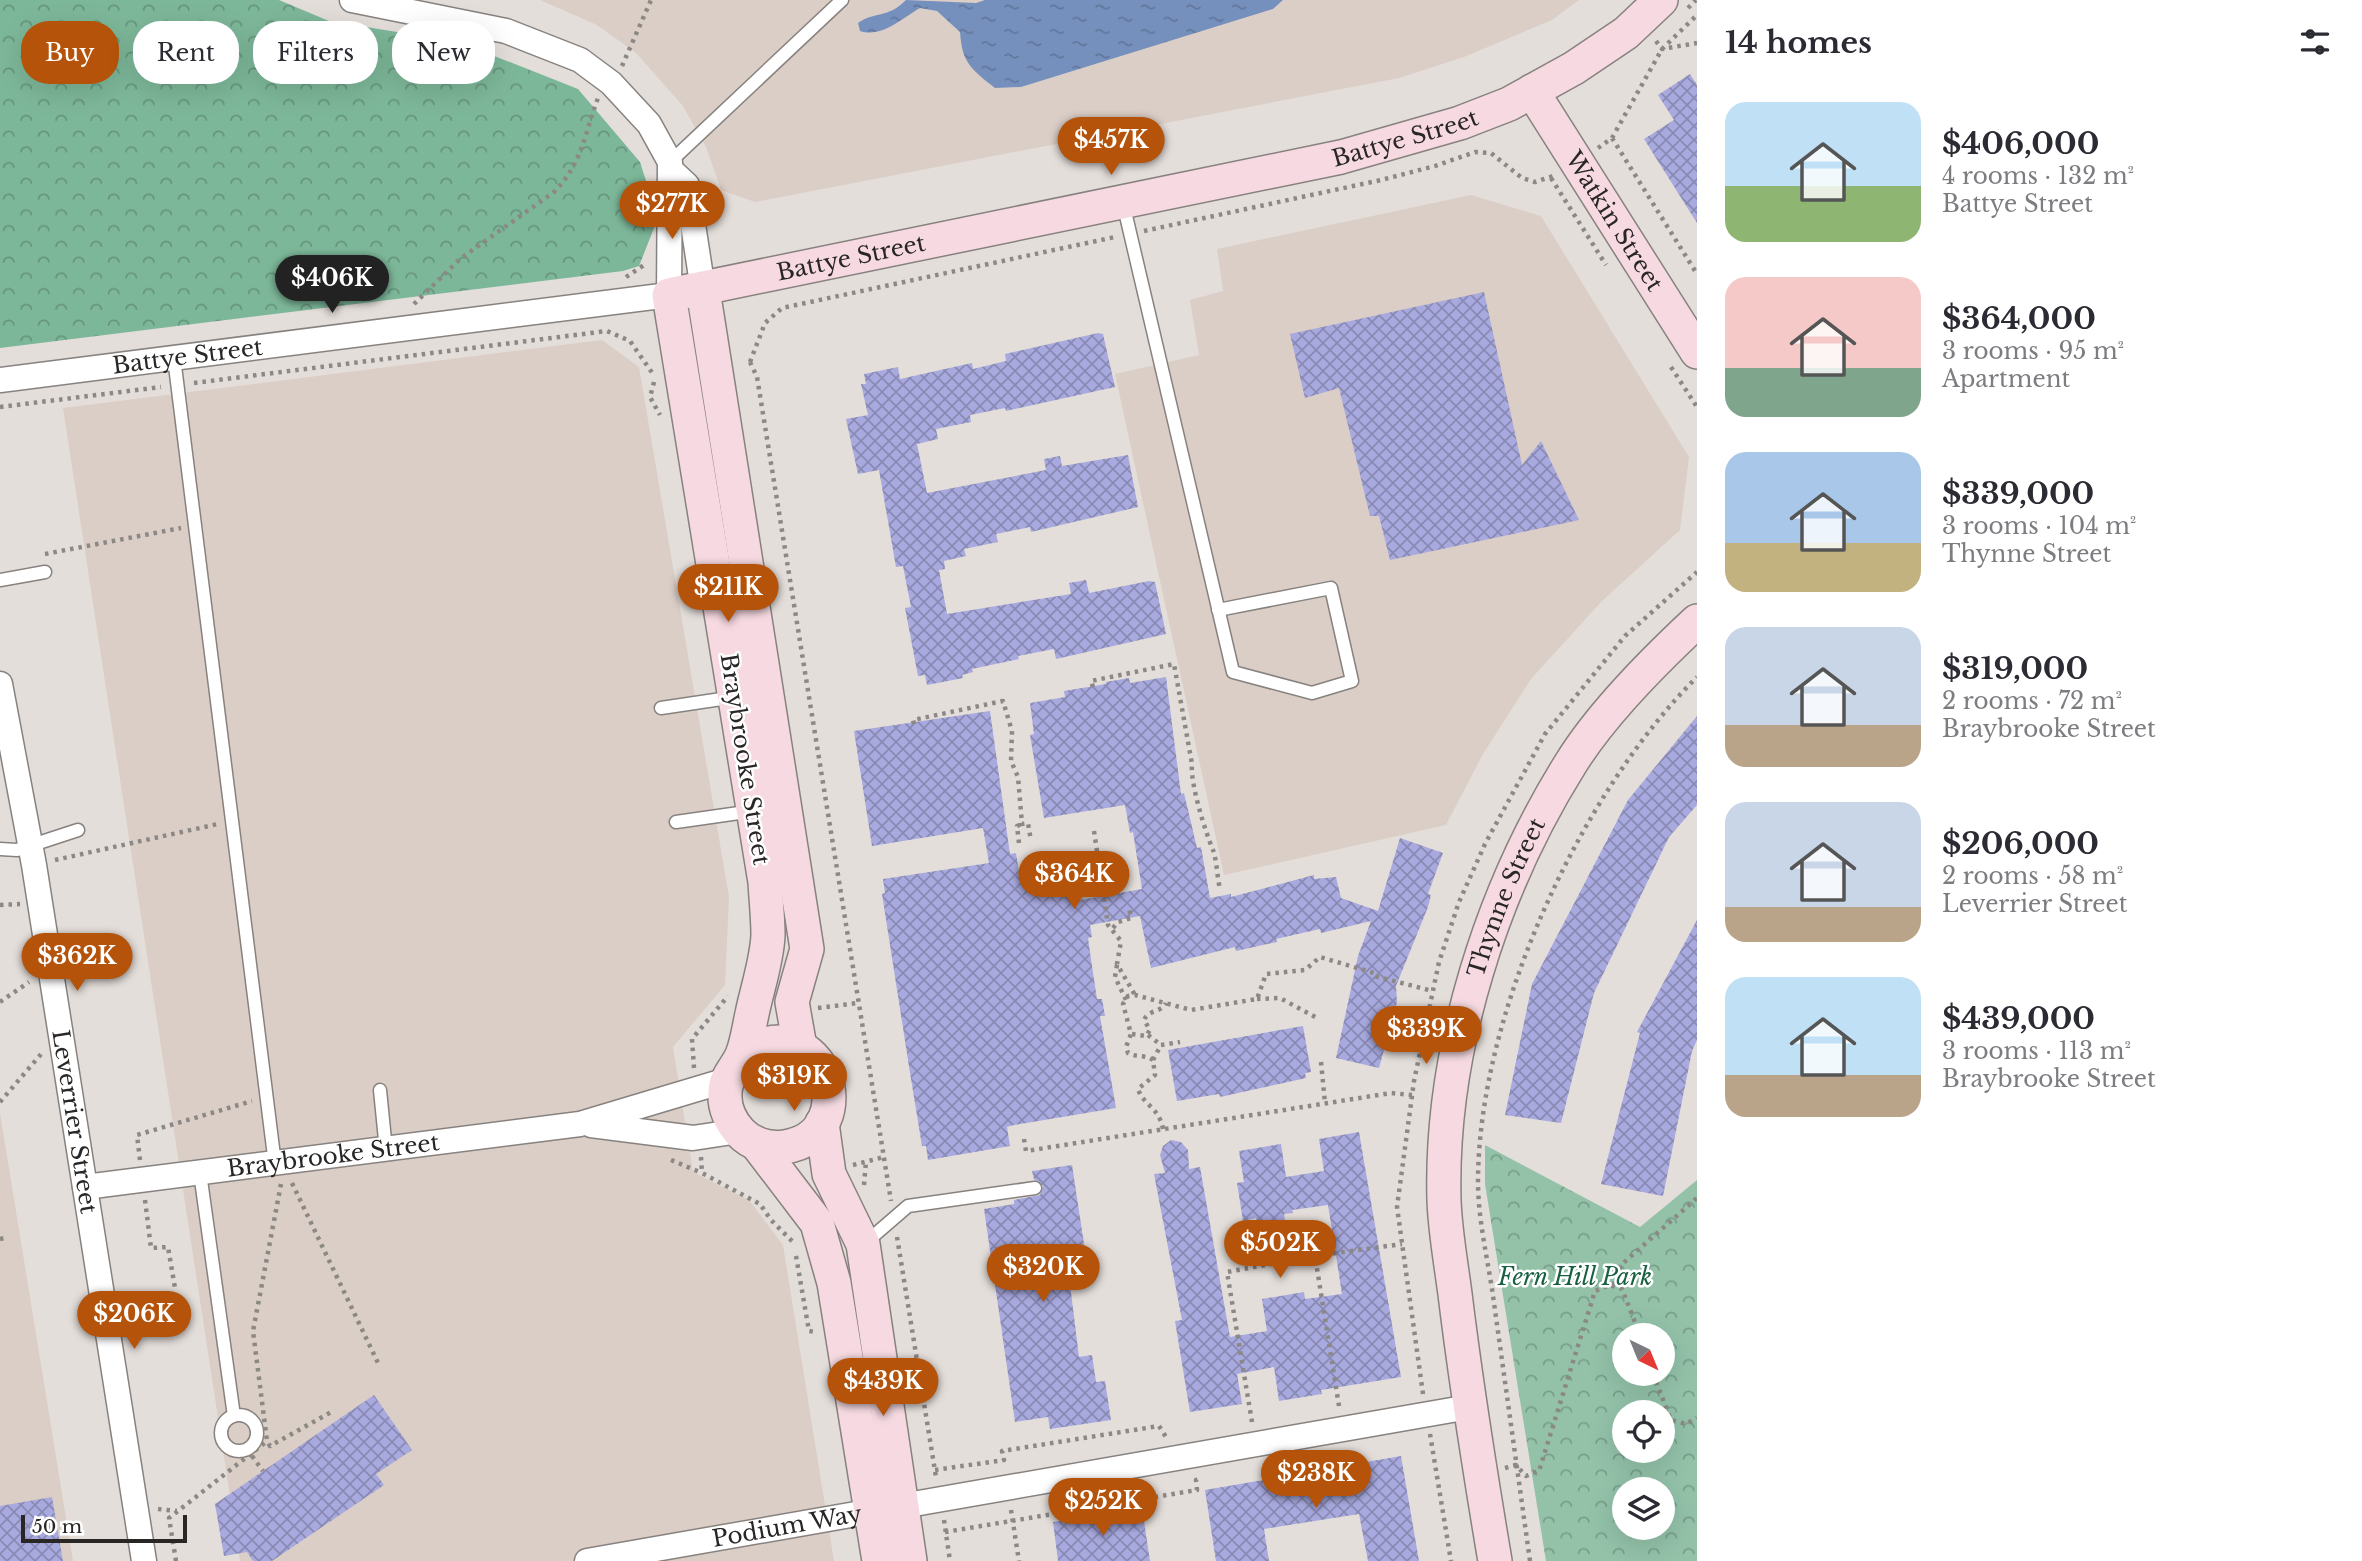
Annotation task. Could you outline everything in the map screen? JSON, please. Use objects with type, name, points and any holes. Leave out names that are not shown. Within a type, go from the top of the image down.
[{"type":"street","points":[[352,0],[506,31],[580,60],[611,83],[649,124],[671,166],[687,185],[703,290]]},
{"type":"street","name":"Battye Street","points":[[0,380],[703,290],[1341,157],[1461,123],[1532,91],[1574,68],[1626,33],[1661,0]]},
{"type":"street","name":"Watkin Street","points":[[1532,91],[1697,352]]},
{"type":"street","points":[[669,295],[668,188],[671,166]]},
{"type":"street","name":"Braybrooke Street","points":[[85,1187],[580,1124],[734,1068],[781,880],[703,290]]},
{"type":"street","name":"Braybrooke Street","points":[[669,295],[754,811],[807,949],[792,1002],[800,1047]]},
{"type":"street","name":"Thynne Street","points":[[1495,1561],[1469,1407],[1444,1200],[1450,1082],[1487,939],[1505,890],[1572,762],[1619,703],[1697,621]]},
{"type":"street","name":"Leverrier Street","points":[[0,684],[32,855],[144,1561]]},
{"type":"street","points":[[879,1561],[887,1507],[863,1244],[829,1174],[822,1123],[830,1099],[826,1074],[819,1063],[800,1047],[775,1042],[763,1044],[734,1068],[726,1107],[817,1223],[834,1283],[887,1507],[910,1561]]},
{"type":"street","points":[[747,1137],[767,1147],[793,1145],[804,1140],[822,1123]]},
{"type":"street","name":"Braybrooke Street","points":[[580,1124],[693,1138],[747,1137]]},
{"type":"street","name":"Podium Way","points":[[587,1561],[940,1497],[1469,1407]]},
{"type":"lane","points":[[671,166],[842,0]]},
{"type":"lane","points":[[1123,202],[1233,672],[1312,693],[1352,681],[1331,588],[1219,610]]},
{"type":"lane","points":[[174,358],[275,1164]]},
{"type":"lane","points":[[0,580],[45,572]]},
{"type":"lane","points":[[661,708],[735,697]]},
{"type":"lane","points":[[676,822],[754,811]]},
{"type":"lane","points":[[0,849],[17,850],[32,855],[78,830]]},
{"type":"lane","points":[[380,1090],[386,1150]]},
{"type":"lane","points":[[200,1173],[234,1416]]},
{"type":"lane","points":[[863,1244],[908,1206],[1035,1188]]},
{"type":"lane","points":[[234,1416],[246,1417],[255,1425],[257,1437],[249,1452],[233,1451],[222,1439],[222,1428],[234,1416]]},
{"type":"path","points":[[412,305],[460,259],[566,180],[578,163],[599,96],[611,83],[637,38],[651,0]]},
{"type":"path","points":[[1697,15],[1662,49],[1612,138],[1697,274]]},
{"type":"path","points":[[1662,49],[1697,43]]},
{"type":"path","points":[[0,407],[607,331],[630,341],[656,377]]},
{"type":"path","points":[[750,362],[757,377],[950,1561]]},
{"type":"path","points":[[33,556],[184,527],[196,533]]},
{"type":"path","points":[[1093,687],[1091,681],[1174,664],[1192,764],[1191,776],[1198,794],[1207,840],[1213,850],[1220,889]]},
{"type":"path","points":[[1530,1561],[1478,1183],[1493,1063],[1533,932],[1594,810],[1674,700],[1697,677]]},
{"type":"path","points":[[914,724],[913,720],[1003,701],[1012,731],[1011,761],[1018,777],[1022,824]]},
{"type":"path","points":[[1019,843],[1017,826],[1028,823],[1031,841]]},
{"type":"path","points":[[32,855],[218,824],[233,828]]},
{"type":"path","points":[[1094,831],[1108,925],[1121,941],[1115,977],[1126,1000],[1124,1016],[1131,1034]]},
{"type":"path","points":[[1102,884],[1121,863]]},
{"type":"path","points":[[15,904],[17,917]]},
{"type":"path","points":[[1113,928],[1118,922],[1130,918],[1129,908]]},
{"type":"path","points":[[1256,999],[1266,974],[1305,970],[1320,957],[1374,973],[1374,976],[1433,991]]},
{"type":"path","points":[[1117,964],[1135,995]]},
{"type":"path","points":[[26,969],[31,993]]},
{"type":"path","points":[[0,1002],[29,982]]},
{"type":"path","points":[[1126,1000],[1135,995],[1191,1010],[1256,999],[1280,998],[1317,1018]]},
{"type":"path","points":[[1148,1035],[1150,1030],[1144,1020],[1146,1016],[1163,1008],[1166,1003]]},
{"type":"path","points":[[1131,1034],[1148,1035],[1161,1045],[1180,1042]]},
{"type":"path","points":[[1131,1034],[1126,1041],[1128,1054],[1153,1060]]},
{"type":"path","points":[[0,1102],[43,1052],[41,1040]]},
{"type":"path","points":[[1161,1045],[1153,1060],[1154,1075],[1138,1089],[1142,1097],[1157,1110],[1163,1129]]},
{"type":"path","points":[[1321,1062],[1325,1103]]},
{"type":"path","points":[[1024,1139],[1026,1151],[1391,1093],[1412,1095]]},
{"type":"path","points":[[175,1289],[168,1247],[151,1248],[137,1136],[251,1102]]},
{"type":"path","points":[[333,1411],[270,1446],[267,1441],[253,1332],[282,1181],[290,1180],[379,1365]]},
{"type":"path","points":[[1614,1285],[1621,1265],[1697,1198]]},
{"type":"path","points":[[1252,1422],[1227,1272],[1402,1244]]},
{"type":"path","points":[[796,1245],[809,1331],[820,1332]]},
{"type":"path","points":[[1315,1256],[1339,1406]]},
{"type":"path","points":[[1516,1465],[1519,1472],[1527,1476],[1539,1471],[1591,1296],[1600,1287],[1614,1285],[1626,1295],[1636,1323]]},
{"type":"path","points":[[1658,1386],[1671,1420],[1686,1424],[1697,1418]]},
{"type":"path","points":[[935,1470],[1004,1460],[1002,1451],[1160,1426],[1167,1437]]},
{"type":"path","points":[[1418,1442],[1431,1440]]},
{"type":"path","points":[[176,1561],[170,1518],[249,1452],[267,1441]]},
{"type":"path","points":[[249,1452],[263,1471]]},
{"type":"path","points":[[1480,1473],[1516,1465]]},
{"type":"path","points":[[946,1532],[1197,1490],[1196,1480],[1209,1478]]},
{"type":"shaded area","points":[[540,0],[1579,0],[1552,20],[1464,57],[1399,78],[755,202],[721,190],[706,147],[683,106],[636,53],[597,25]]},
{"type":"shaded area","points":[[1471,195],[1541,216],[1689,457],[1680,530],[1601,602],[1531,679],[1483,754],[1446,825],[1224,875],[1115,374],[1199,355],[1190,300],[1223,291],[1217,249]]},
{"type":"shaded area","points":[[602,340],[639,367],[729,897],[725,985],[673,1047],[693,1172],[749,1200],[783,1245],[834,1561],[240,1561],[63,408]]},
{"type":"shaded area","points":[[0,1113],[44,1383],[73,1561],[0,1561]]},
{"type":"green space","points":[[0,0],[279,0],[329,21],[253,21],[253,84],[378,84],[378,29],[392,31],[392,84],[495,84],[495,56],[578,89],[640,162],[658,218],[639,266],[623,271],[0,348]]},
{"type":"green space","name":"Fern Hill Park","points":[[1485,1145],[1640,1227],[1697,1180],[1697,1561],[1546,1561],[1485,1184]]},
{"type":"water","points":[[906,0],[976,3],[985,0],[1283,0],[1273,9],[1021,87],[995,88],[969,64],[963,51],[960,32],[937,11],[920,8],[884,30],[860,31],[858,23],[893,10]]},
{"type":"building","points":[[1690,74],[1697,85],[1697,223],[1644,139],[1674,120],[1658,95]]},
{"type":"building","points":[[1484,292],[1522,465],[1541,441],[1579,520],[1390,560],[1379,516],[1370,516],[1339,388],[1305,398],[1290,334]]},
{"type":"building","points":[[1103,334],[1115,387],[1006,411],[1005,408],[970,415],[971,422],[936,429],[938,439],[917,444],[927,493],[1046,470],[1044,459],[1060,456],[1062,466],[1128,455],[1138,507],[1031,532],[1030,527],[996,534],[998,542],[964,549],[966,556],[944,561],[945,569],[939,570],[947,614],[1071,594],[1069,583],[1086,580],[1089,593],[1149,581],[1155,582],[1166,634],[1056,659],[1054,649],[1018,656],[1019,659],[972,669],[973,672],[962,675],[963,678],[927,685],[925,675],[918,676],[905,608],[911,607],[903,566],[896,567],[879,470],[858,474],[846,419],[868,415],[861,384],[866,384],[864,374],[898,367],[900,379],[972,363],[973,369],[1006,361],[1005,354]]},
{"type":"building","points":[[1166,677],[1181,794],[1184,793],[1197,848],[1201,847],[1210,898],[1231,894],[1231,897],[1314,875],[1314,879],[1336,877],[1341,898],[1378,911],[1400,838],[1443,853],[1428,894],[1431,895],[1428,907],[1396,986],[1397,1002],[1379,1068],[1336,1058],[1358,956],[1371,921],[1321,933],[1320,929],[1236,951],[1235,947],[1151,968],[1140,916],[1090,925],[1092,937],[1088,938],[1097,999],[1102,999],[1105,1016],[1100,1016],[1116,1108],[1014,1125],[1007,1127],[1010,1146],[928,1160],[926,1146],[922,1146],[911,1079],[882,894],[885,893],[883,879],[989,863],[983,828],[872,846],[854,731],[990,711],[1010,854],[1016,853],[1020,878],[1071,869],[1080,900],[1142,889],[1133,832],[1130,833],[1125,805],[1044,818],[1030,735],[1034,734],[1030,703],[1065,697],[1064,691],[1106,682],[1129,678],[1130,683]]},
{"type":"building","points":[[1697,716],[1697,805],[1669,837],[1594,993],[1561,1123],[1505,1115],[1532,984],[1628,800]]},
{"type":"building","points":[[1697,920],[1697,1040],[1692,1051],[1663,1196],[1601,1184],[1640,1033],[1637,1032]]},
{"type":"building","points":[[1303,1026],[1311,1072],[1305,1073],[1306,1078],[1220,1097],[1219,1094],[1177,1101],[1168,1050]]},
{"type":"building","points":[[1359,1132],[1401,1377],[1321,1390],[1322,1394],[1279,1401],[1274,1367],[1237,1374],[1242,1404],[1190,1412],[1175,1321],[1182,1320],[1154,1174],[1165,1173],[1160,1155],[1163,1146],[1171,1140],[1181,1142],[1188,1150],[1189,1169],[1200,1167],[1230,1337],[1267,1331],[1262,1299],[1304,1292],[1305,1299],[1342,1294],[1328,1205],[1292,1210],[1293,1213],[1284,1214],[1285,1221],[1257,1226],[1256,1218],[1243,1221],[1237,1183],[1244,1182],[1239,1151],[1281,1144],[1286,1177],[1324,1171],[1319,1139]]},
{"type":"building","points":[[1072,1165],[1086,1257],[1067,1260],[1079,1357],[1092,1355],[1096,1382],[1105,1381],[1111,1420],[1050,1429],[1048,1417],[1015,1422],[984,1209],[1014,1204],[1014,1200],[1040,1195],[1043,1186],[1034,1179],[1032,1171]]},
{"type":"building","points":[[374,1395],[412,1450],[376,1474],[384,1485],[272,1561],[253,1561],[247,1552],[224,1556],[215,1504]]},
{"type":"building","points":[[1401,1456],[1419,1561],[1368,1561],[1359,1514],[1264,1529],[1269,1561],[1216,1561],[1205,1490]]},
{"type":"building","points":[[52,1497],[63,1561],[0,1561],[0,1506]]},
{"type":"building","points":[[1142,1508],[1150,1561],[1058,1561],[1053,1522]]}]
